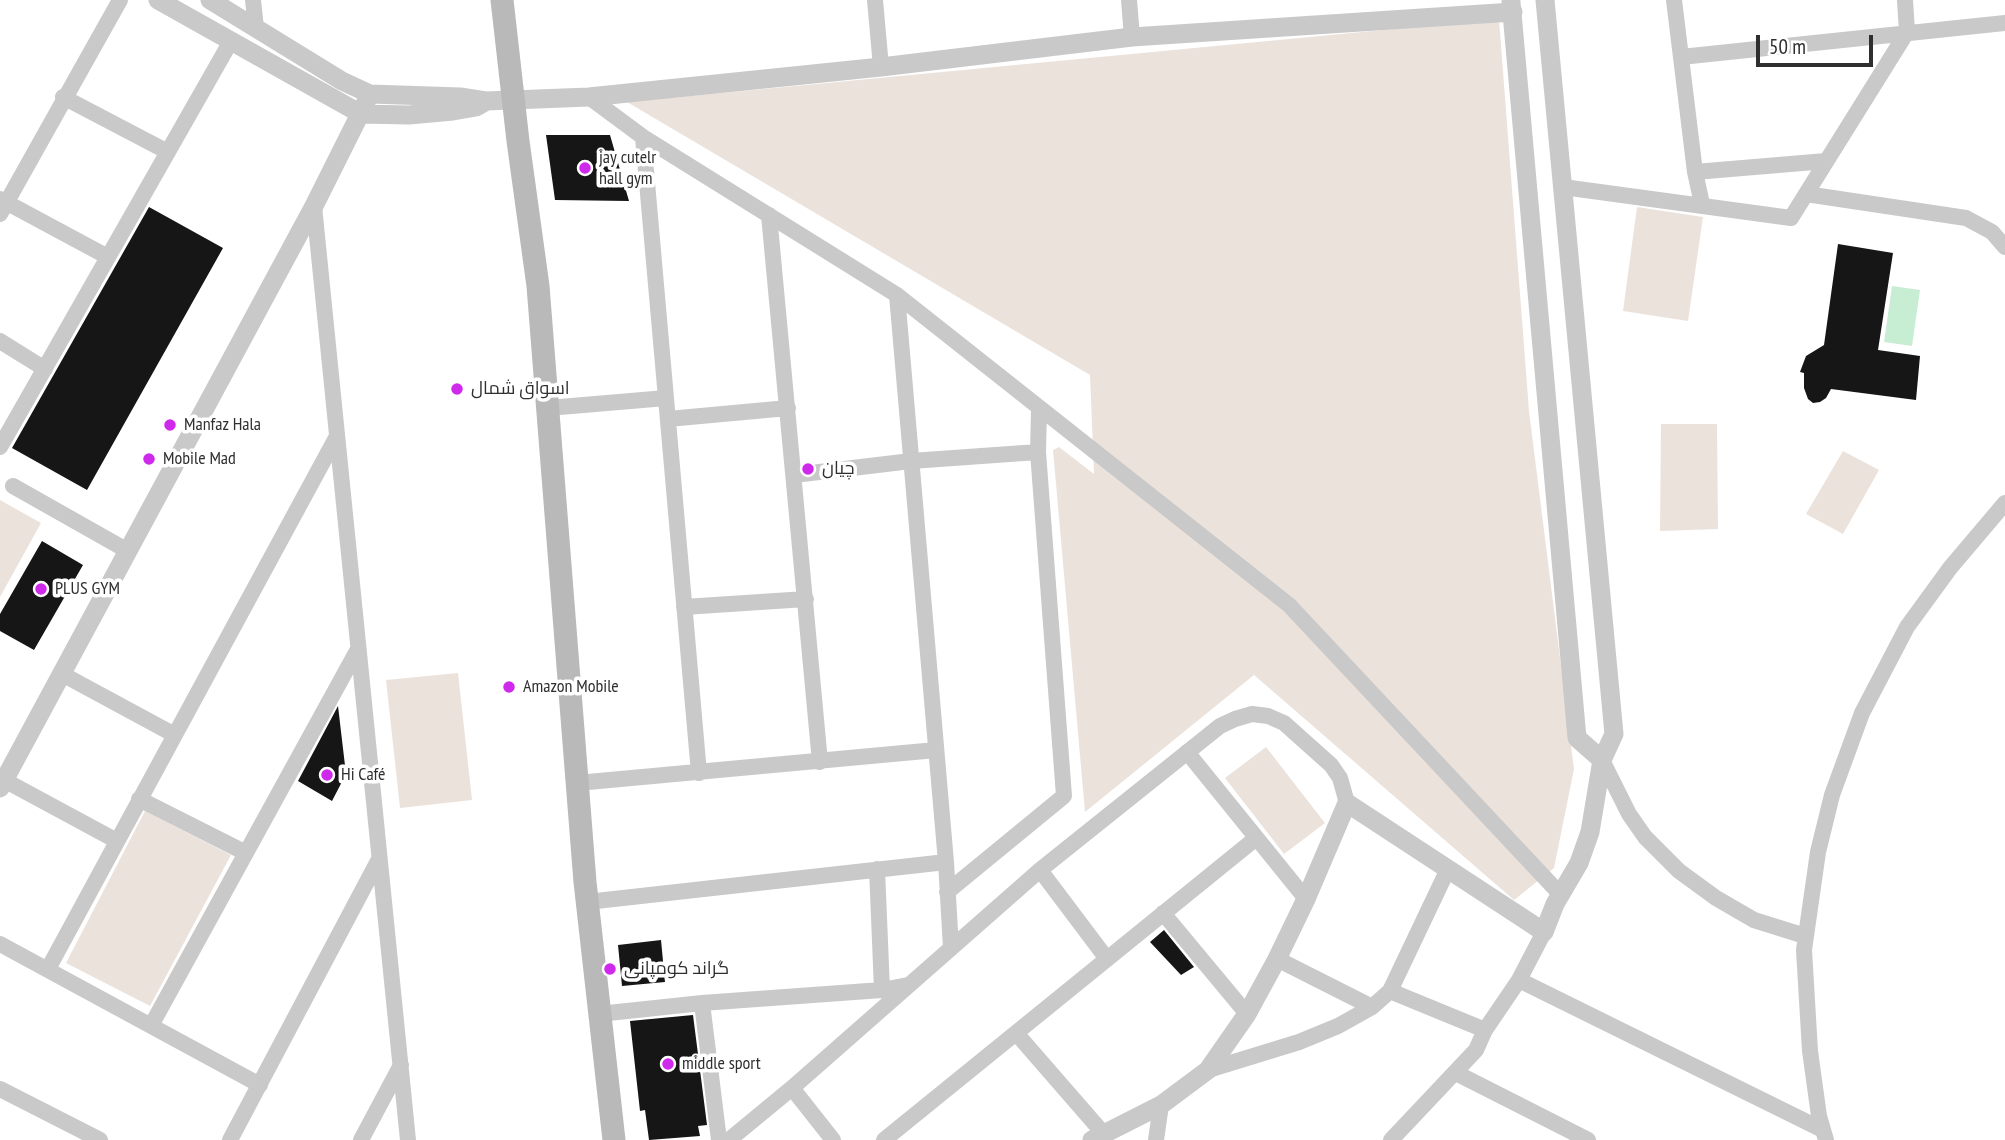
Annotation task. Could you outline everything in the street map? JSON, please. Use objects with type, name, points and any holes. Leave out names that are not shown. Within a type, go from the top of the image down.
[{"type":"main road","points":[[502,0],[538,286],[587,902],[614,1140]]},
{"type":"street","points":[[108,257],[2,205],[120,0]]},
{"type":"street","points":[[158,0],[361,114],[409,115],[453,111],[476,107],[486,101]]},
{"type":"street","points":[[209,0],[342,82],[370,94],[513,102],[589,97],[1132,37],[1512,6],[1577,737],[1602,760],[1629,814],[1645,837],[1679,872],[1754,920],[1805,936]]},
{"type":"street","points":[[253,0],[256,28]]},
{"type":"street","points":[[875,0],[881,66]]},
{"type":"street","points":[[1129,0],[1132,37]]},
{"type":"street","points":[[1391,1140],[1476,1050],[1485,1030],[1519,980],[1578,863],[1590,832],[1602,760],[1614,734],[1545,0]]},
{"type":"street","points":[[1674,0],[1695,172],[1702,204]]},
{"type":"street","points":[[1563,187],[1791,218],[1907,32],[1905,0]]},
{"type":"street","points":[[1681,57],[2005,23]]},
{"type":"street","points":[[0,447],[231,41]]},
{"type":"street","points":[[117,841],[2,784],[314,206],[370,94]]},
{"type":"street","points":[[63,97],[168,152]]},
{"type":"street","points":[[589,97],[643,136],[897,295],[1039,410],[1289,605],[1561,895]]},
{"type":"street","points":[[1524,126],[1557,121]]},
{"type":"street","points":[[643,136],[699,773]]},
{"type":"street","points":[[1695,172],[1826,161]]},
{"type":"street","points":[[1806,194],[1966,218],[1980,224],[2004,243]]},
{"type":"street","points":[[314,206],[408,1140]]},
{"type":"street","points":[[769,215],[820,762]]},
{"type":"street","points":[[897,295],[946,862],[951,948]]},
{"type":"street","points":[[0,341],[45,369]]},
{"type":"street","points":[[548,408],[666,397]]},
{"type":"street","points":[[668,419],[788,408]]},
{"type":"street","points":[[947,892],[1064,796],[1038,452],[1039,410]]},
{"type":"street","points":[[48,970],[173,734],[337,436]]},
{"type":"street","points":[[794,475],[911,461],[1038,452]]},
{"type":"street","points":[[13,486],[128,551]]},
{"type":"street","points":[[1824,1135],[1810,1051],[1805,987],[1805,936],[1825,821],[1840,768],[1862,713],[1892,654],[1924,601],[2005,503]]},
{"type":"street","points":[[684,607],[806,598]]},
{"type":"street","points":[[152,1024],[358,649]]},
{"type":"street","points":[[62,674],[173,734]]},
{"type":"street","points":[[729,1140],[911,985],[1040,870],[1220,726],[1252,714],[1268,716],[1291,729],[1331,765],[1340,778],[1347,803],[1277,959],[1247,1014],[1208,1070],[1161,1105],[1097,1137],[1016,1032]]},
{"type":"street","points":[[577,783],[936,750]]},
{"type":"street","points":[[1187,752],[1306,899]]},
{"type":"street","points":[[139,799],[246,853]]},
{"type":"street","points":[[1347,803],[1544,932]]},
{"type":"street","points":[[884,1140],[1255,839]]},
{"type":"street","points":[[230,1140],[379,861]]},
{"type":"street","points":[[587,902],[946,862]]},
{"type":"street","points":[[877,869],[882,990]]},
{"type":"street","points":[[1208,1070],[1299,1042],[1338,1026],[1373,1007],[1390,991],[1448,869]]},
{"type":"street","points":[[1040,870],[1107,959]]},
{"type":"street","points":[[1163,914],[1247,1014]]},
{"type":"street","points":[[0,944],[152,1024],[260,1085]]},
{"type":"street","points":[[1277,959],[1373,1007]]},
{"type":"street","points":[[1519,980],[1824,1135]]},
{"type":"street","points":[[599,1014],[702,1003],[882,990],[911,985]]},
{"type":"street","points":[[1390,991],[1485,1030]]},
{"type":"street","points":[[702,1003],[719,1140]]},
{"type":"street","points":[[361,1140],[401,1065]]},
{"type":"street","points":[[1457,1073],[1588,1140]]},
{"type":"street","points":[[792,1088],[832,1140]]},
{"type":"street","points":[[0,1089],[100,1140]]},
{"type":"street","points":[[1156,1140],[1161,1105]]},
{"type":"shaded area","points":[[1499,19],[1529,411],[1574,769],[1554,868],[1514,900],[1254,675],[1085,812],[1053,450],[1059,447],[1094,474],[1090,375],[627,102]]},
{"type":"shaded area","points":[[1637,207],[1703,217],[1688,321],[1623,311]]},
{"type":"shaded area","points":[[1892,286],[1920,290],[1912,346],[1884,342]]},
{"type":"shaded area","points":[[1661,424],[1717,424],[1718,529],[1660,531]]},
{"type":"shaded area","points":[[1843,451],[1879,470],[1843,534],[1806,514]]},
{"type":"shaded area","points":[[0,500],[41,523],[0,597]]},
{"type":"shaded area","points":[[458,673],[472,800],[400,808],[386,680]]},
{"type":"shaded area","points":[[1266,747],[1325,823],[1284,854],[1225,778]]},
{"type":"shaded area","points":[[145,811],[231,855],[150,1006],[66,963]]},
{"type":"building","name":"jay cutelr hall gym","points":[[546,135],[610,135],[629,201],[555,200]]},
{"type":"building","points":[[149,207],[223,248],[87,490],[12,448]]},
{"type":"building","points":[[1838,244],[1893,253],[1878,350],[1920,356],[1916,400],[1831,389],[1820,402],[1813,403],[1808,399],[1804,388],[1804,373],[1800,372],[1806,356],[1824,345]]},
{"type":"building","name":"PLUS GYM","points":[[42,541],[83,565],[34,650],[0,631],[0,614]]},
{"type":"building","points":[[338,706],[346,774],[332,801],[298,781]]},
{"type":"building","points":[[1164,930],[1194,967],[1181,975],[1150,942]]},
{"type":"building","points":[[661,940],[665,982],[622,986],[618,945]]},
{"type":"building","name":"middle sport","points":[[693,1015],[707,1125],[698,1126],[700,1136],[649,1140],[645,1110],[640,1111],[630,1021]]},
{"type":"place","name":"jay cutelr hall gym","points":[[585,168]]},
{"type":"place","name":"اسواق شمال","points":[[457,389]]},
{"type":"place","name":"Manfaz Hala","points":[[170,425]]},
{"type":"place","name":"Mobile Mad","points":[[149,459]]},
{"type":"place","name":"چيان","points":[[808,469]]},
{"type":"place","name":"PLUS GYM","points":[[41,589]]},
{"type":"place","name":"Amazon Mobile","points":[[509,687]]},
{"type":"place","name":"Hi Café","points":[[327,775]]},
{"type":"place","name":"گراند كومپانى","points":[[610,969]]},
{"type":"place","name":"middle sport","points":[[668,1064]]}]
